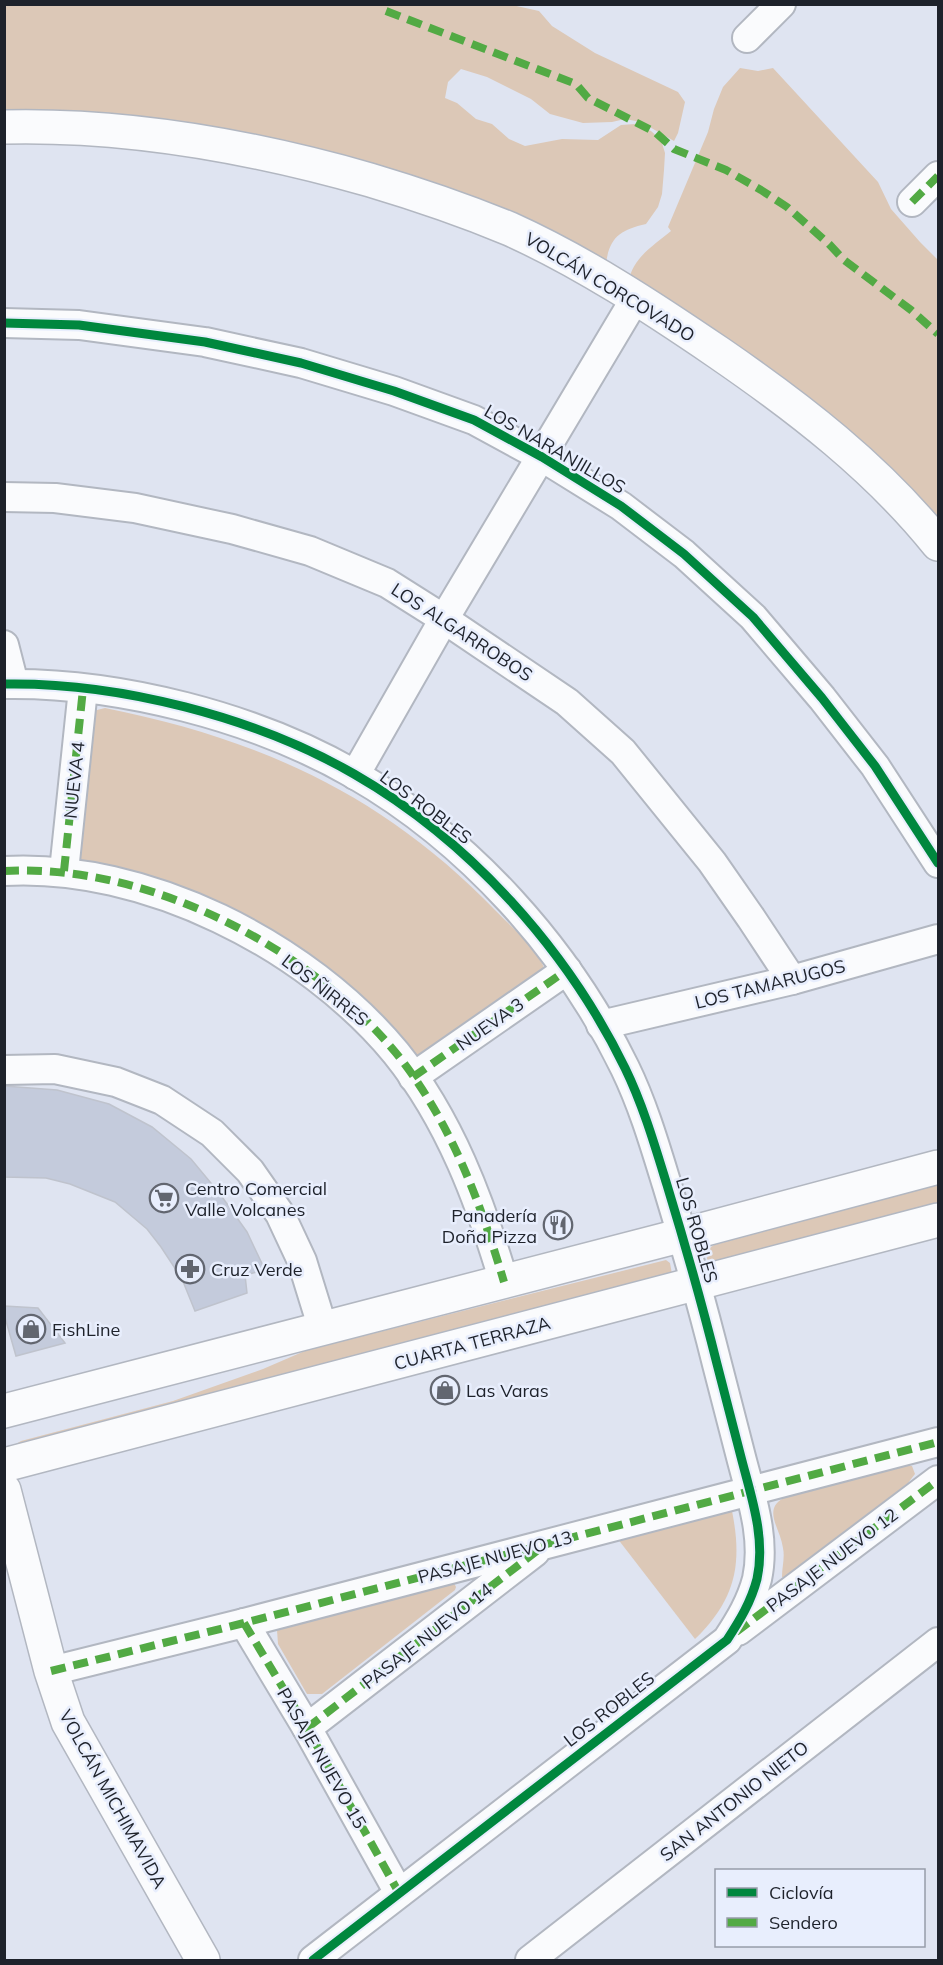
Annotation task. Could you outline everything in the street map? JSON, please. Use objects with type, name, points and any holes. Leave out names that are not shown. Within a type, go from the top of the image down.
[{"type":"main road","name":"VOLCÁN CORCOVADO","points":[[4,127],[132,132],[235,147],[334,170],[420,196],[509,229],[559,254],[635,299],[755,378],[810,419],[893,494],[939,544]]},
{"type":"main road","points":[[4,1412],[939,1167]]},
{"type":"main road","name":"CUARTA TERRAZA","points":[[4,1465],[939,1220]]},
{"type":"main road","name":"VOLCÁN MICHIMAVIDA","points":[[4,1490],[51,1671],[65,1713],[82,1750],[203,1960]]},
{"type":"street","points":[[747,38],[782,4]]},
{"type":"street","points":[[912,202],[939,176]]},
{"type":"street","points":[[355,775],[444,619],[635,299]]},
{"type":"street","name":"LOS NARANJILLOS","points":[[4,323],[79,325],[205,342],[302,363],[394,391],[474,420],[542,457],[621,506],[684,554],[753,617],[822,698],[875,766],[939,863]]},
{"type":"street","name":"LOS ALGARROBOS","points":[[4,497],[55,498],[135,508],[310,551],[387,583],[567,702],[623,752],[712,862],[792,980]]},
{"type":"street","points":[[4,645],[9,684]]},
{"type":"street","name":"LOS ROBLES","points":[[9,684],[83,689],[128,695],[210,714],[276,738],[332,762],[403,806],[466,858],[514,904],[567,970],[626,1069],[648,1124],[683,1235],[750,1491],[759,1542],[757,1577],[742,1617],[727,1640],[313,1960]]},
{"type":"street","name":"NUEVA 4","points":[[64,871],[83,689]]},
{"type":"street","name":"LOS ÑIRRES","points":[[4,871],[64,871],[95,876],[170,898],[212,914],[251,935],[317,979],[373,1028],[396,1054],[436,1113],[458,1154],[483,1212],[504,1282]]},
{"type":"street","name":"LOS TAMARUGOS","points":[[601,1025],[792,980],[939,939]]},
{"type":"street","name":"NUEVA 3","points":[[413,1077],[567,970]]},
{"type":"street","points":[[4,1070],[55,1070],[116,1082],[162,1100],[212,1133],[250,1171],[280,1214],[302,1261],[323,1329]]},
{"type":"street","name":"PASAJE NUEVO 13","points":[[51,1671],[939,1442]]},
{"type":"street","name":"PASAJE NUEVO 12","points":[[727,1640],[939,1480]]},
{"type":"street","name":"PASAJE NUEVO 14","points":[[307,1728],[547,1544]]},
{"type":"street","name":"PASAJE NUEVO 15","points":[[244,1623],[307,1728],[399,1893]]},
{"type":"street","name":"SAN ANTONIO NIETO","points":[[530,1960],[939,1642]]},
{"type":"shaded area","points":[[4,5],[512,5],[539,11],[552,26],[595,53],[678,92],[685,102],[674,141],[641,122],[625,119],[583,123],[550,114],[531,99],[487,77],[461,69],[448,82],[445,98],[457,103],[476,119],[492,124],[509,139],[525,146],[562,139],[598,140],[621,125],[635,124],[651,131],[661,140],[665,153],[662,194],[658,207],[646,224],[629,229],[618,236],[610,247],[606,263],[553,234],[5,113]]},
{"type":"shaded area","points":[[740,68],[758,71],[773,68],[878,182],[891,209],[938,260],[938,526],[629,280],[631,272],[640,259],[671,231],[668,227],[708,132],[723,87]]},
{"type":"shaded area","points":[[105,708],[216,736],[267,755],[317,778],[364,804],[409,835],[453,870],[524,938],[536,953],[545,970],[420,1058],[410,1056],[353,996],[80,864],[75,857],[93,711]]},
{"type":"shaded area","points":[[938,1184],[938,1205],[713,1264],[707,1259],[708,1249],[714,1245]]},
{"type":"shaded area","points":[[666,1260],[670,1263],[672,1274],[17,1447],[16,1444],[173,1401],[263,1369],[307,1350]]},
{"type":"shaded area","points":[[912,1466],[915,1474],[908,1483],[787,1578],[782,1577],[784,1552],[774,1518],[775,1505],[790,1495]]},
{"type":"shaded area","points":[[731,1506],[736,1545],[733,1578],[720,1609],[695,1639],[614,1534]]},
{"type":"shaded area","points":[[454,1583],[455,1590],[322,1694],[307,1694],[278,1644],[277,1630],[281,1625]]},
{"type":"building","name":"Centro Comercial Valle Volcanes","points":[[4,1086],[57,1090],[109,1104],[152,1127],[191,1159],[220,1194],[247,1232],[265,1270],[245,1275],[247,1293],[195,1311],[182,1279],[161,1247],[147,1229],[115,1202],[70,1184],[46,1178],[4,1177]]},
{"type":"building","name":"FishLine","points":[[4,1306],[38,1308],[65,1343],[16,1356],[4,1314]]},
{"type":"marked path","points":[[386,11],[576,84],[588,98],[655,132],[674,149],[726,170],[761,190],[787,207],[844,260],[911,310],[938,334]]},
{"type":"marked path","points":[[912,202],[938,176]]},
{"type":"marked path","points":[[64,871],[83,689]]},
{"type":"marked path","points":[[4,871],[58,872],[112,881],[167,897],[220,918],[270,946],[317,978],[359,1014],[396,1053],[432,1106],[448,1134],[474,1192],[504,1282]]},
{"type":"marked path","points":[[413,1077],[567,970]]},
{"type":"marked path","points":[[51,1671],[938,1442]]},
{"type":"marked path","points":[[736,1632],[938,1480]]},
{"type":"marked path","points":[[307,1728],[542,1547]]},
{"type":"marked path","points":[[244,1623],[307,1728],[399,1893]]},
{"type":"cycle path","points":[[4,323],[79,325],[205,342],[301,363],[394,391],[474,420],[542,457],[621,506],[684,554],[753,617],[822,698],[875,766],[938,863]]},
{"type":"cycle path","points":[[4,684],[93,689],[139,697],[185,707],[274,736],[354,774],[396,801],[437,831],[511,901],[574,981],[601,1024],[637,1096],[658,1155],[687,1252],[753,1502],[760,1548],[757,1579],[745,1611],[727,1640],[313,1960]]},
{"type":"place","name":"Centro Comercial Valle Volcanes","points":[[164,1198]]},
{"type":"place","name":"Panadería Doña Pizza","points":[[558,1225]]},
{"type":"place","name":"Cruz Verde","points":[[190,1269]]},
{"type":"place","name":"FishLine","points":[[31,1329]]},
{"type":"place","name":"Las Varas","points":[[445,1390]]}]
